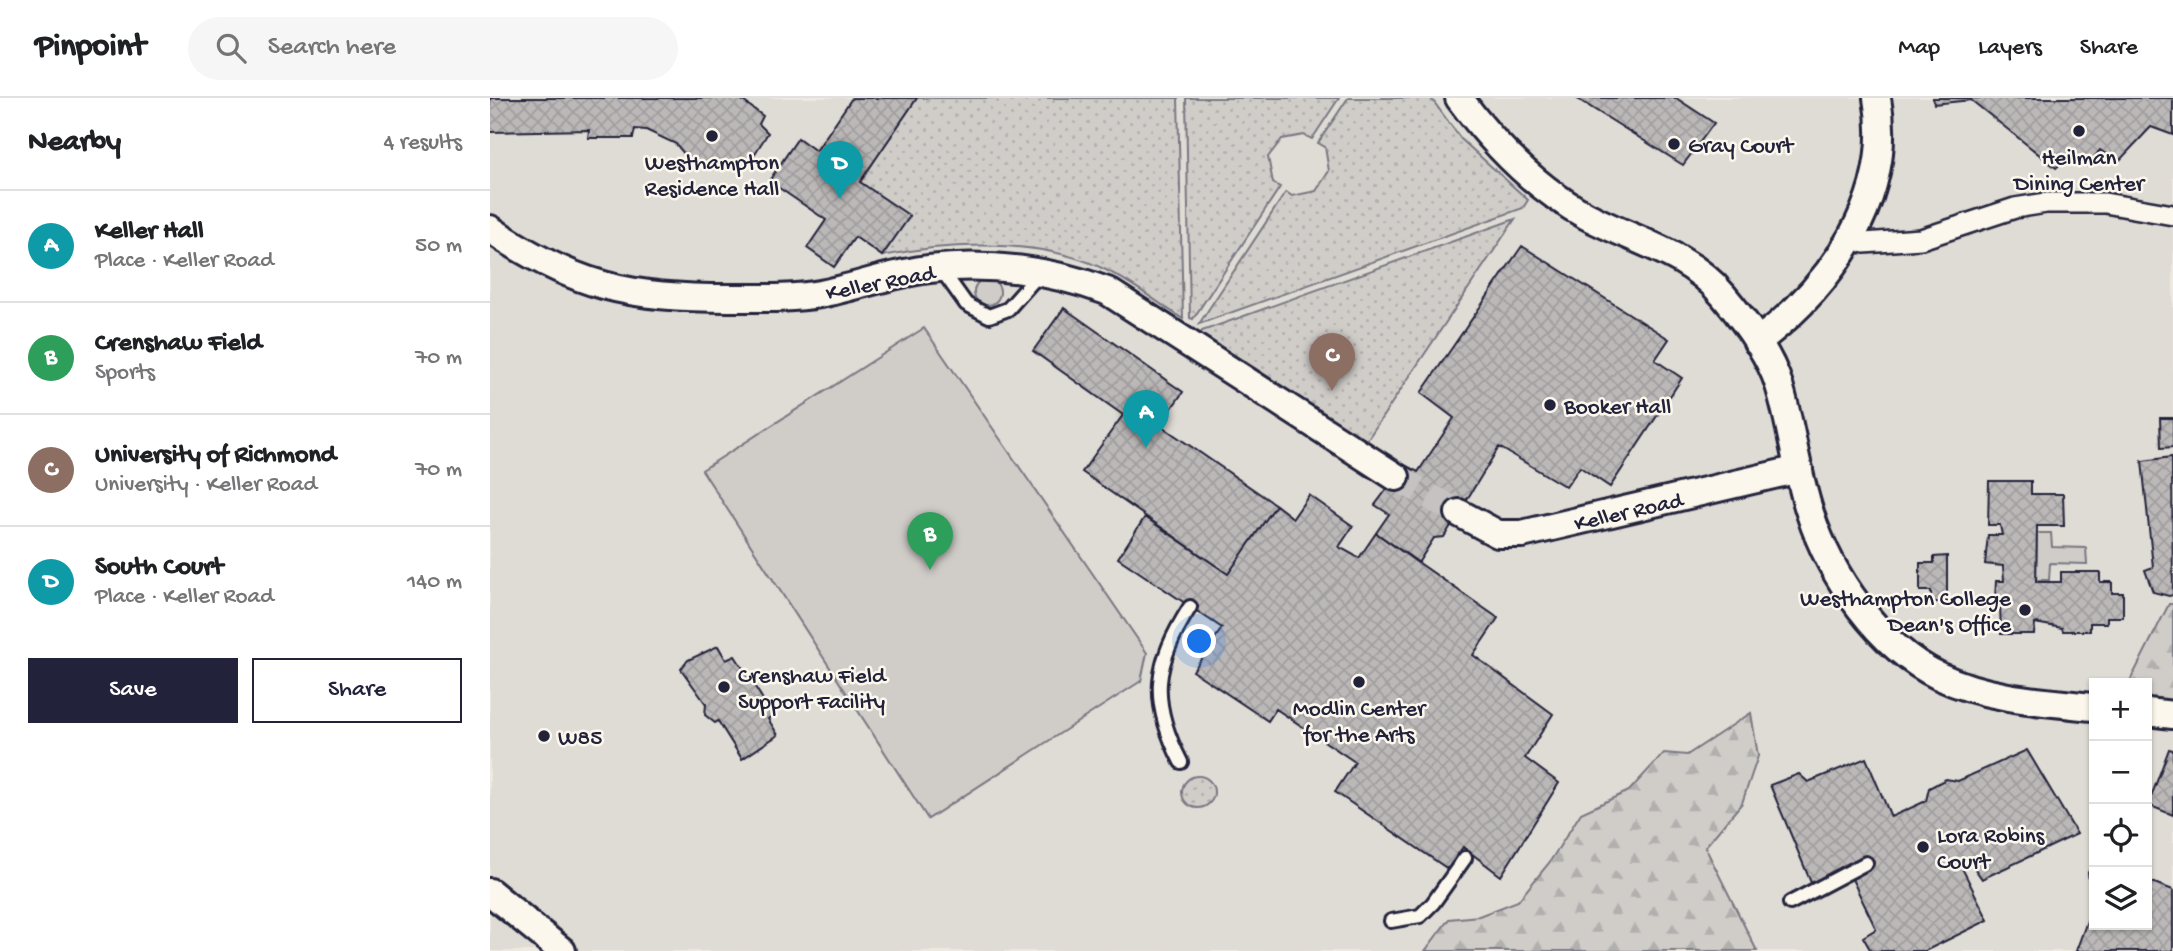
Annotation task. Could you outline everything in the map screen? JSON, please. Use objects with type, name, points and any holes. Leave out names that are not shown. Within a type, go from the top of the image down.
[{"type":"street","points":[[1459,98],[1515,164],[1554,197],[1589,217],[1664,250],[1695,268],[1723,295],[1757,342],[1778,382],[1810,514],[1841,579],[1881,631],[1917,664],[1940,677],[1994,694],[2089,706]]},
{"type":"street","points":[[1757,342],[1799,307],[1841,254],[1855,230],[1878,171],[1881,144],[1877,98]]},
{"type":"street","points":[[1864,243],[1921,239],[2015,208],[2046,203],[2105,203],[2173,215]]},
{"type":"street","name":"Keller Road","points":[[490,229],[547,265],[582,280],[651,296],[785,298],[819,294],[906,273],[941,268],[989,267],[1040,272],[1077,280],[1107,291],[1396,477]]},
{"type":"street","name":"Keller Road","points":[[1460,513],[1498,534],[1522,534],[1799,469]]},
{"type":"street","points":[[2152,713],[2173,715]]},
{"type":"street","points":[[490,891],[562,951]]},
{"type":"lane","points":[[941,268],[966,304],[989,316],[1008,309],[1040,272]]},
{"type":"lane","points":[[1181,762],[1162,715],[1159,687],[1162,662],[1170,638],[1190,607]]},
{"type":"lane","points":[[1391,921],[1420,916],[1433,903],[1465,858]]},
{"type":"lane","points":[[1790,903],[1866,863]]},
{"type":"shaded area","points":[[490,98],[2173,98],[2173,951],[490,951]]},
{"type":"green space","points":[[917,98],[1178,98],[1183,319],[1106,270],[1054,252],[966,246],[882,256],[860,182]]},
{"type":"green space","points":[[1186,98],[1339,98],[1312,139],[1304,135],[1282,139],[1268,157],[1273,183],[1280,187],[1193,319],[1190,318]]},
{"type":"green space","points":[[1348,98],[1431,98],[1461,139],[1528,200],[1523,208],[1199,324],[1286,192],[1292,196],[1316,191],[1329,171],[1325,147],[1318,143]]},
{"type":"green space","points":[[1515,219],[1367,440],[1304,405],[1199,337],[1202,331]]},
{"type":"green space","points":[[987,279],[996,283],[1000,292],[996,301],[987,305],[978,301],[974,292],[978,283]]},
{"type":"green space","points":[[924,328],[1147,653],[1141,681],[928,819],[702,470]]},
{"type":"green space","points":[[2037,533],[2051,533],[2052,547],[2086,548],[2087,564],[2050,563],[2049,580],[2036,580]]},
{"type":"green space","points":[[2169,604],[2173,604],[2173,703],[2152,701],[2152,678],[2132,678]]},
{"type":"green space","points":[[1751,713],[1758,756],[1742,803],[1705,847],[1757,951],[1425,951],[1449,919],[1479,916],[1518,901],[1549,863],[1581,813],[1629,791],[1664,753],[1687,755]]},
{"type":"green space","points":[[1198,776],[1209,781],[1214,792],[1209,803],[1198,808],[1187,803],[1182,792],[1187,781]]},
{"type":"building","name":"Westhampton Residence Hall","points":[[490,98],[739,98],[763,116],[759,124],[768,133],[745,169],[712,169],[685,155],[676,144],[646,130],[635,129],[633,138],[588,138],[589,130],[490,132]]},
{"type":"building","points":[[852,98],[917,98],[860,182],[910,216],[882,256],[855,237],[834,267],[807,248],[826,220],[769,181],[798,138],[816,151]]},
{"type":"building","name":"Gray Court","points":[[1576,98],[1676,98],[1714,123],[1683,165]]},
{"type":"building","name":"Heilman Dining Center","points":[[1933,98],[2173,98],[2173,135],[2151,127],[2118,162],[2100,150],[2087,166],[2071,155],[2056,168],[1971,100],[1934,104]]},
{"type":"building","name":"Booker Hall","points":[[1522,246],[1669,339],[1655,360],[1682,378],[1610,487],[1580,467],[1566,487],[1499,447],[1444,537],[1434,538],[1418,563],[1376,533],[1389,514],[1375,505],[1405,465],[1418,472],[1454,418],[1421,393]]},
{"type":"building","points":[[1064,308],[1183,392],[1160,425],[1276,505],[1228,574],[1082,472],[1123,415],[1033,351]]},
{"type":"building","points":[[2160,418],[2173,418],[2173,447],[2161,448]]},
{"type":"building","points":[[2172,457],[2173,595],[2169,596],[2153,592],[2145,570],[2153,567],[2142,461]]},
{"type":"building","points":[[1989,481],[2031,481],[2031,494],[2063,494],[2064,526],[2037,526],[2036,582],[2061,582],[2061,572],[2100,572],[2100,582],[2112,582],[2112,593],[2123,593],[2123,617],[2107,617],[2107,623],[2090,623],[2090,631],[2063,631],[2062,628],[2035,623],[2034,634],[2001,634],[2000,604],[1995,599],[1996,581],[2004,581],[2003,566],[1985,564],[1988,535],[2002,535],[2000,525],[1988,525]]},
{"type":"building","name":"Modlin Center for the Arts","points":[[1309,495],[1353,526],[1339,547],[1359,558],[1376,533],[1498,618],[1473,655],[1553,714],[1525,758],[1559,783],[1501,876],[1463,847],[1448,869],[1335,792],[1355,762],[1276,709],[1268,721],[1193,671],[1222,628],[1118,558],[1145,517],[1228,574],[1276,505],[1293,518]]},
{"type":"building","points":[[1947,556],[1947,602],[1931,602],[1931,591],[1920,591],[1920,563],[1934,563],[1934,557]]},
{"type":"building","name":"Crenshaw Field Support Facility","points":[[718,646],[726,660],[735,656],[773,715],[768,719],[778,735],[742,759],[718,721],[715,723],[705,715],[706,704],[681,669],[688,660]]},
{"type":"building","points":[[2169,749],[2173,750],[2173,815],[2152,807],[2152,794]]},
{"type":"building","name":"Lora Robins Court","points":[[2027,750],[2077,834],[1982,879],[1972,865],[1963,870],[1988,920],[1925,951],[1871,951],[1863,937],[1876,929],[1852,879],[1868,867],[1812,885],[1770,785],[1799,774],[1808,782],[1866,758],[1891,817],[1926,801],[1929,788],[1946,779],[1958,781]]},
{"type":"building","points":[[2152,882],[2173,890],[2173,951],[2076,951],[2089,916],[2089,930],[2152,930]]},
{"type":"tunnel","points":[[1396,477],[1459,513]]},
{"type":"place","name":"Heilman Dining Center","points":[[2079,131]]},
{"type":"place","name":"Westhampton Residence Hall","points":[[712,136]]},
{"type":"place","name":"Gray Court","points":[[1674,144]]},
{"type":"place","name":"South Court","points":[[840,199]]},
{"type":"place","name":"University of Richmond","points":[[1332,391]]},
{"type":"place","name":"Booker Hall","points":[[1550,405]]},
{"type":"place","name":"Keller Hall","points":[[1146,448]]},
{"type":"place","name":"Crenshaw Field","points":[[930,570]]},
{"type":"place","name":"Westhampton College Dean's Office","points":[[2025,610]]},
{"type":"place","name":"Modlin Center for the Arts","points":[[1359,682]]},
{"type":"place","name":"Crenshaw Field Support Facility","points":[[724,687]]},
{"type":"place","name":"W85","points":[[544,736]]},
{"type":"place","name":"Lora Robins Court","points":[[1923,847]]}]
